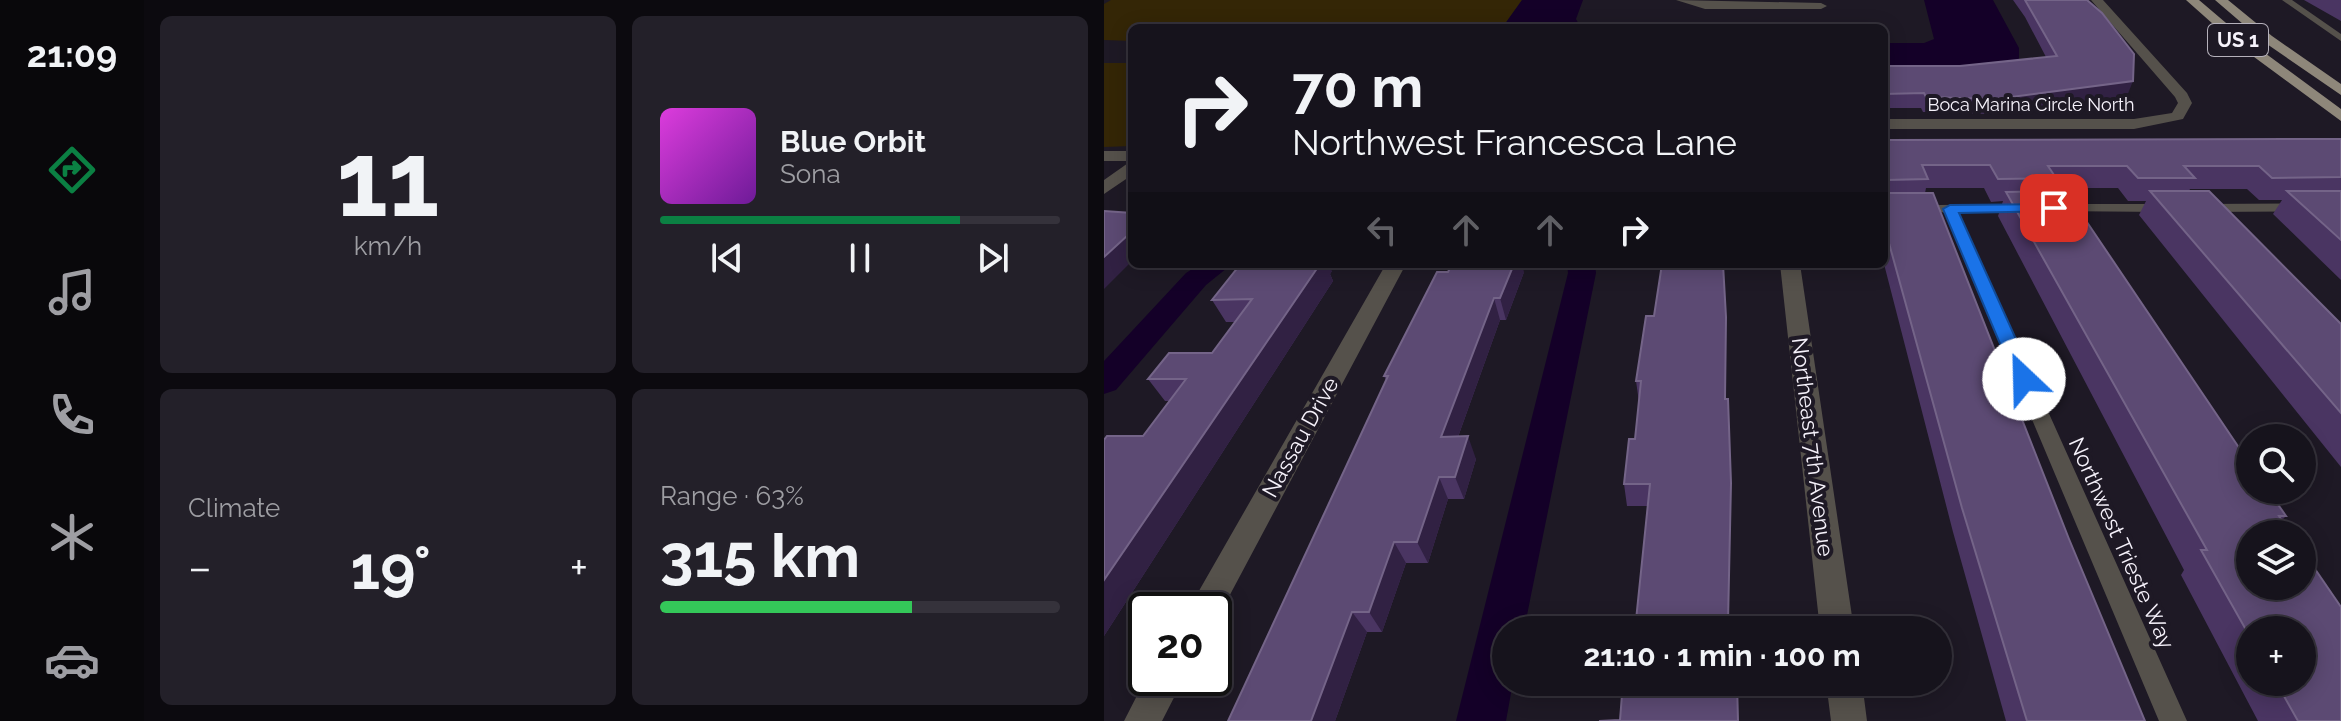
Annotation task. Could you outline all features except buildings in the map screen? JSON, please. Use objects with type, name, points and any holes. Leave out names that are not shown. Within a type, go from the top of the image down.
[{"type":"main road","name":"US 1","points":[[2192,0],[2235,37],[2339,115]]},
{"type":"main road","name":"US 1","points":[[2221,0],[2268,39],[2341,91]]},
{"type":"street","points":[[1682,0],[1705,6],[1821,6]]},
{"type":"street","name":"Boca Marina Circle North","points":[[1888,124],[2134,124],[2178,116],[2185,103],[2182,96],[2097,0]]},
{"type":"street","points":[[1104,156],[1128,156]]},
{"type":"street","points":[[1104,189],[1128,169]]},
{"type":"street","points":[[2220,208],[2242,231]]},
{"type":"street","name":"Nassau Drive","points":[[1214,592],[1394,268]]},
{"type":"street","name":"Northeast 7th Avenue","points":[[1791,268],[1835,616]]},
{"type":"street","points":[[1142,721],[1156,696]]},
{"type":"street","points":[[1846,696],[1849,721]]},
{"type":"lane","points":[[2286,0],[2339,36]]},
{"type":"lane","points":[[1923,209],[2341,207]]},
{"type":"lane","name":"Northwest Trieste Way","points":[[1950,209],[2173,721]]},
{"type":"shaded area","points":[[1111,0],[1522,0],[1505,24],[1128,24],[1128,41],[1104,40],[1104,4]]},
{"type":"shaded area","points":[[1522,0],[1583,0],[1576,19],[1579,24],[1505,24]]},
{"type":"shaded area","points":[[1924,0],[1993,0],[2019,48],[2019,59],[2002,70],[1888,74],[1888,43],[1924,43],[1934,39]]},
{"type":"shaded area","points":[[1104,63],[1128,63],[1128,146],[1104,147]]},
{"type":"waterway","points":[[1104,382],[1196,279],[1212,268]]},
{"type":"waterway","points":[[1481,721],[1581,268]]},
{"type":"route","points":[[2024,379],[1950,209],[2054,208]]}]
